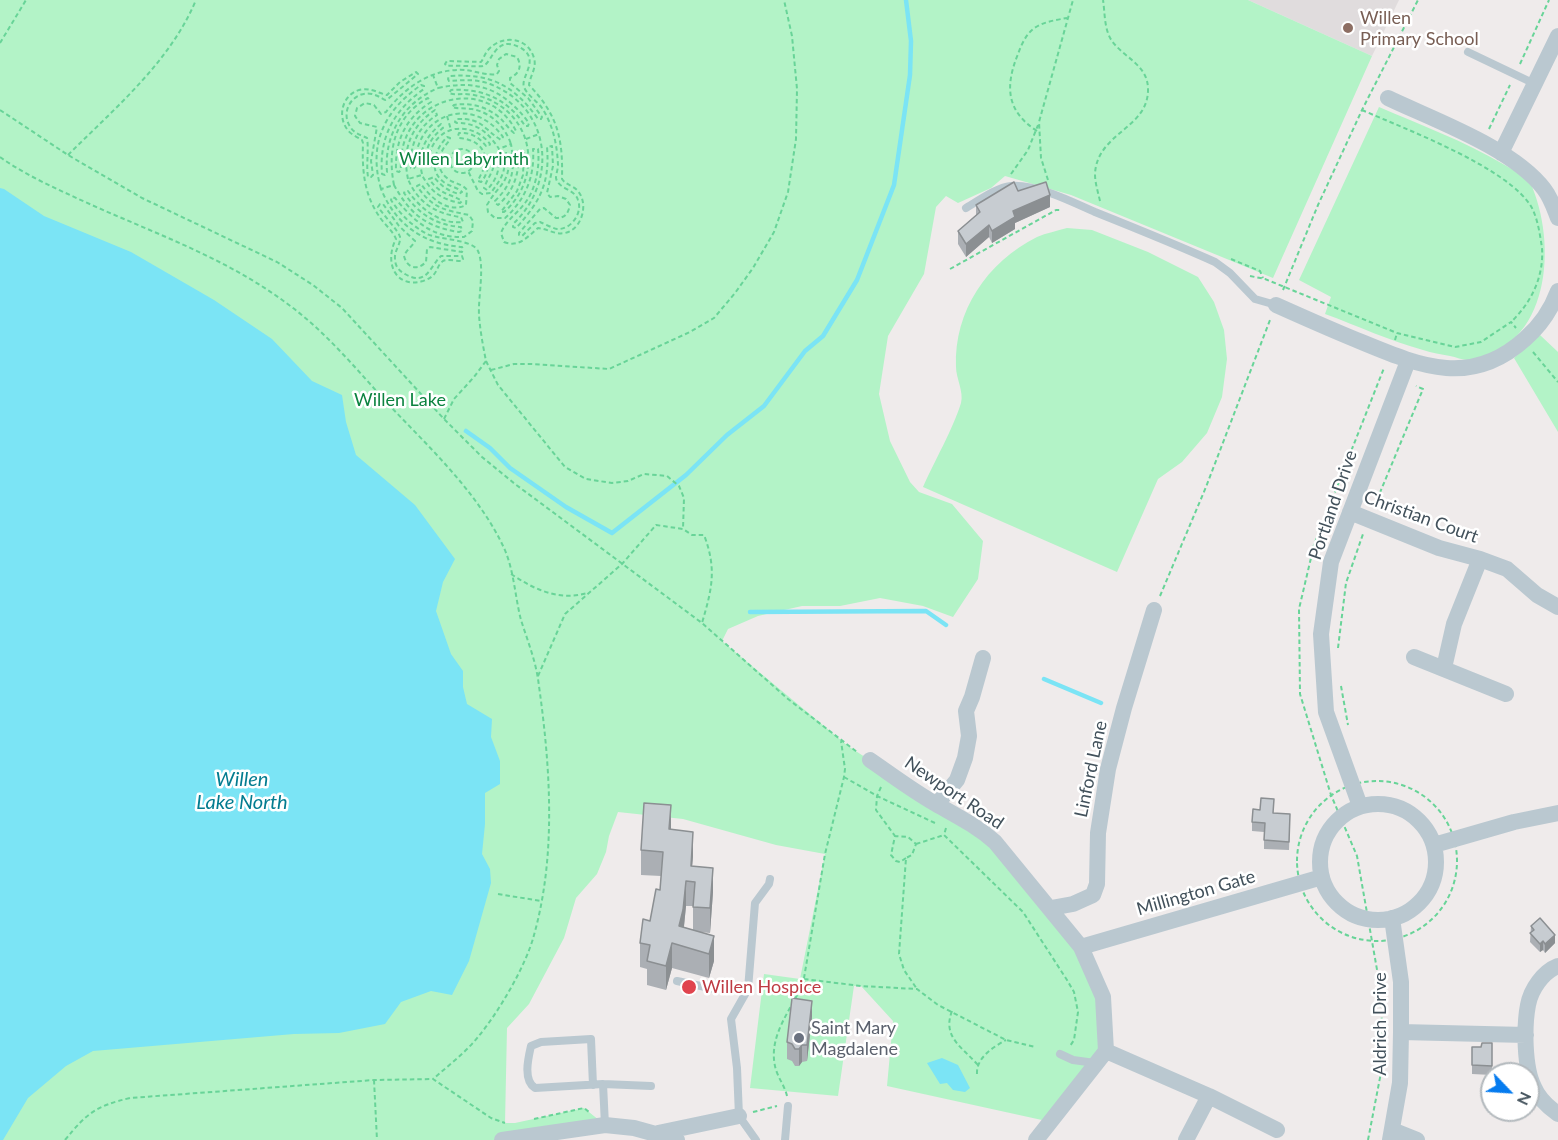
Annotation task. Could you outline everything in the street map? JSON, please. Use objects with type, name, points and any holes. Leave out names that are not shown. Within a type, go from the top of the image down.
[{"type":"street","points":[[1501,153],[1558,36]]},
{"type":"street","points":[[1388,98],[1501,153],[1534,177],[1551,201],[1558,218]]},
{"type":"street","points":[[1276,305],[1408,361],[1438,369],[1468,367],[1502,357],[1513,350],[1544,318],[1558,291]]},
{"type":"street","name":"Portland Drive","points":[[1360,806],[1326,712],[1321,634],[1331,562],[1408,361]]},
{"type":"street","name":"Christian Court","points":[[1350,512],[1439,548],[1480,559],[1506,570],[1537,595],[1558,607]]},
{"type":"street","name":"Christian Court","points":[[1444,668],[1454,624],[1480,559]]},
{"type":"street","name":"Linford Lane","points":[[1051,908],[1073,904],[1093,895],[1097,884],[1098,832],[1108,769],[1154,610]]},
{"type":"street","points":[[1414,657],[1506,694]]},
{"type":"street","points":[[937,804],[957,780],[964,759],[969,736],[966,711],[983,658]]},
{"type":"street","name":"Newport Road","points":[[870,760],[937,804],[964,818],[995,842],[1051,908],[1081,947],[1103,997],[1100,1057]]},
{"type":"street","points":[[1390,805],[1405,810],[1423,825],[1434,845],[1435,868],[1428,890],[1419,903],[1407,912],[1392,918],[1370,919],[1357,916],[1345,909],[1327,890],[1322,877],[1320,861],[1323,844],[1330,829],[1341,817],[1360,806],[1390,805]]},
{"type":"street","points":[[1434,845],[1514,822],[1558,813]]},
{"type":"street","name":"Millington Gate","points":[[1081,947],[1322,877]]},
{"type":"street","name":"Aldrich Drive","points":[[1392,918],[1401,982],[1401,1032],[1400,1083],[1391,1135],[1418,1140]]},
{"type":"street","points":[[1558,966],[1551,969],[1536,985],[1528,1004],[1526,1035],[1527,1064],[1533,1086],[1545,1104],[1558,1114]]},
{"type":"street","points":[[1401,1032],[1526,1035]]},
{"type":"street","points":[[1036,1140],[1100,1057],[1209,1096],[1277,1130]]},
{"type":"street","points":[[1186,1140],[1209,1096]]},
{"type":"street","points":[[654,1134],[739,1116]]},
{"type":"street","points":[[504,1132],[605,1125],[633,1128],[676,1140]]},
{"type":"lane","points":[[1468,52],[1534,84]]},
{"type":"lane","points":[[966,208],[1003,188],[1016,186],[1057,196],[1210,260],[1230,273],[1255,299],[1276,305]]},
{"type":"lane","points":[[756,1140],[739,1116],[737,1068],[730,1019],[748,989],[755,903],[769,885],[770,879]]},
{"type":"lane","points":[[677,981],[715,989]]},
{"type":"lane","points":[[593,1085],[591,1039],[541,1042],[531,1046],[527,1076],[535,1088],[593,1085],[603,1084],[651,1086]]},
{"type":"lane","points":[[1060,1054],[1073,1060],[1100,1057]]},
{"type":"lane","points":[[603,1084],[605,1125]]},
{"type":"lane","points":[[785,1140],[788,1105]]},
{"type":"path","points":[[0,43],[26,0]]},
{"type":"path","points":[[68,155],[148,73],[181,28],[196,0]]},
{"type":"path","points":[[491,370],[514,364],[609,369],[646,354],[714,318],[735,293],[774,232],[788,192],[796,139],[797,89],[792,36],[784,0]]},
{"type":"path","points":[[1003,188],[1028,150],[1037,131],[1073,0]]},
{"type":"path","points":[[1103,0],[1110,39],[1139,65],[1148,79],[1148,93],[1144,107],[1134,121],[1106,145],[1097,162],[1095,181],[1104,215]]},
{"type":"path","points":[[1154,610],[1206,487],[1276,305],[1318,206],[1362,110],[1418,0]]},
{"type":"path","points":[[1037,131],[1022,120],[1015,111],[1011,99],[1010,79],[1020,47],[1032,30],[1048,22],[1067,18]]},
{"type":"path","points":[[468,171],[478,191],[482,194],[491,193],[501,180],[504,155],[509,154],[507,176],[502,187],[488,205],[488,212],[495,218],[505,218],[518,206],[530,182],[534,160],[533,149],[538,149],[539,159],[534,185],[526,202],[504,225],[501,233],[504,242],[512,245],[520,243],[538,228],[554,233],[566,232],[574,228],[582,217],[584,202],[578,190],[562,179],[562,150],[552,115],[529,85],[534,72],[534,59],[528,47],[518,40],[497,42],[487,50],[481,62],[447,61],[445,64],[447,66],[482,66],[492,52],[501,46],[512,44],[522,48],[527,54],[530,63],[524,88],[541,107],[551,124],[555,136],[558,166],[556,179],[560,185],[574,193],[578,200],[579,208],[576,219],[568,226],[557,229],[540,222],[535,223],[522,236],[519,232],[540,209],[544,208],[556,218],[562,218],[568,213],[570,205],[566,199],[558,196],[550,197],[547,193],[553,166],[552,146],[547,147],[548,167],[542,193],[534,209],[516,228],[513,227],[513,224],[531,205],[540,186],[543,165],[542,148],[532,118],[507,93],[490,84],[470,80],[449,81],[448,79],[449,76],[468,75],[494,81],[509,88],[527,104],[538,119],[541,119],[542,117],[528,98],[510,83],[510,78],[520,69],[517,57],[506,54],[502,57],[497,65],[499,71],[493,75],[481,71],[458,70],[433,75],[410,87],[386,112],[381,114],[374,105],[365,103],[357,108],[356,116],[360,123],[377,127],[372,149],[373,176],[371,177],[368,177],[366,162],[367,138],[352,130],[347,120],[346,110],[351,101],[364,93],[374,94],[385,100],[389,98],[418,74],[416,72],[400,82],[387,95],[372,89],[360,90],[351,94],[344,103],[341,112],[342,122],[348,132],[362,140],[365,186],[372,206],[396,239],[390,260],[397,274],[413,283],[421,282],[434,275],[445,260],[462,261],[462,256],[441,256],[434,268],[425,275],[417,278],[407,276],[399,270],[395,260],[401,239],[400,234],[386,220],[378,207],[380,204],[383,204],[399,226],[415,241],[404,256],[408,265],[413,268],[420,267],[426,262],[427,249],[430,247],[462,252],[464,249],[445,246],[412,232],[387,203],[377,176],[376,159],[380,134],[392,111],[407,95],[421,85],[424,86],[424,89],[410,98],[396,113],[385,135],[381,158],[382,174],[385,175],[390,136],[401,116],[426,93],[438,88],[468,85],[490,89],[504,96],[519,109],[529,123],[528,126],[525,126],[511,108],[484,93],[465,89],[451,90],[450,93],[480,97],[495,102],[518,124],[525,139],[529,164],[526,181],[520,195],[504,212],[501,212],[501,209],[517,191],[523,175],[524,152],[521,150],[518,176],[511,191],[498,205],[495,203],[508,185],[514,165],[511,144],[503,128],[488,116],[475,110],[452,107],[462,104],[484,108],[497,115],[514,133],[516,131],[500,111],[478,101],[463,99],[445,101],[428,110],[412,124],[401,150],[401,170],[399,172],[396,171],[396,149],[402,131],[413,116],[431,102],[428,98],[410,111],[398,128],[391,158],[394,184],[404,204],[421,219],[440,229],[459,232],[462,231],[461,227],[437,223],[414,208],[404,193],[408,191],[417,204],[429,213],[447,221],[463,222],[461,217],[447,216],[431,208],[414,192],[408,179],[405,156],[409,139],[418,124],[435,110],[437,115],[422,127],[414,141],[410,157],[413,170],[418,143],[426,131],[447,116],[469,114],[486,120],[498,129],[503,137],[501,140],[484,124],[469,118],[456,119],[455,122],[468,123],[482,128],[499,148],[500,169],[487,190],[484,185],[491,177],[495,157],[491,156],[486,176],[481,182],[478,181],[485,163],[484,154],[479,145],[470,139],[458,136],[459,133],[465,133],[481,140],[486,146],[490,144],[477,131],[467,128],[451,130],[441,136],[432,147],[429,166],[425,165],[428,145],[433,136],[444,128],[441,124],[430,133],[423,144],[420,157],[422,175],[429,189],[440,197],[460,203],[462,201],[437,189],[429,179],[434,177],[441,186],[450,191],[459,194],[462,192],[442,182],[436,171],[434,159],[438,146],[447,137],[450,138],[442,148],[439,160],[441,170],[447,179],[463,185],[467,190],[466,205],[461,208],[451,207],[437,201],[421,184],[417,186],[425,198],[436,206],[469,215],[473,221],[472,231],[464,237],[456,237],[433,231],[410,217],[395,198],[392,197],[391,200],[398,211],[414,226],[439,238],[473,244],[478,251],[481,271],[479,315],[486,361],[498,385],[566,467],[586,479],[612,483],[628,481],[644,474],[667,476],[679,486],[684,498],[683,530]]},
{"type":"path","points":[[433,75],[438,88]]},
{"type":"path","points":[[0,110],[68,155],[142,198],[277,262],[313,285],[342,308],[444,419],[483,457],[515,484],[702,623],[788,699],[841,741],[870,760]]},
{"type":"path","points":[[1230,273],[1263,278],[1397,333],[1455,347],[1481,342],[1526,309],[1543,261],[1540,235],[1532,208],[1512,184],[1473,161],[1362,110]]},
{"type":"path","points":[[447,116],[451,130]]},
{"type":"path","points":[[1039,122],[1041,158],[1047,178],[1057,196]]},
{"type":"path","points":[[525,139],[539,134]]},
{"type":"path","points":[[499,148],[511,144]]},
{"type":"path","points":[[467,150],[472,155],[473,166],[468,171],[456,171],[451,165],[451,157],[456,151],[467,150]]},
{"type":"path","points":[[0,157],[51,186],[221,263],[256,282],[291,306],[346,357],[450,470],[477,504],[505,549],[515,597],[537,676],[547,771],[550,831],[541,901],[534,937],[526,957],[495,1012],[478,1037],[456,1060],[433,1079]]},
{"type":"path","points":[[408,179],[422,175]]},
{"type":"path","points":[[381,189],[394,184]]},
{"type":"path","points":[[950,269],[1056,210],[1064,209]]},
{"type":"path","points":[[1210,260],[1214,252],[1260,271],[1263,278]]},
{"type":"path","points":[[1511,322],[1558,382]]},
{"type":"path","points":[[444,419],[454,399],[486,361]]},
{"type":"path","points":[[1338,650],[1346,583],[1354,556],[1423,388],[1400,379]]},
{"type":"path","points":[[537,676],[565,614],[622,564],[656,525],[683,530],[692,535],[704,535],[712,555],[712,591],[702,623]]},
{"type":"path","points":[[511,574],[532,587],[557,595],[570,596],[589,592]]},
{"type":"path","points":[[1341,686],[1349,728]]},
{"type":"path","points":[[739,1116],[788,1105],[786,1090],[774,1061],[776,1039],[780,1025],[803,984],[825,854],[844,777],[841,741]]},
{"type":"path","points":[[844,777],[877,796],[936,824]]},
{"type":"path","points":[[1384,782],[1414,790],[1438,809],[1455,840],[1457,868],[1448,899],[1427,924],[1414,933],[1396,940],[1360,940],[1334,929],[1313,910],[1305,898],[1297,868],[1297,850],[1302,834],[1309,818],[1331,795],[1351,785],[1384,782]]},
{"type":"path","points":[[881,787],[877,796],[876,810],[895,836],[891,855],[900,862],[912,855],[915,844],[908,837],[895,836]]},
{"type":"path","points":[[944,836],[946,828]]},
{"type":"path","points":[[915,844],[944,836]]},
{"type":"path","points":[[944,836],[1023,912],[1074,992],[1078,1012],[1074,1040],[1068,1050],[1073,1060]]},
{"type":"path","points":[[906,858],[899,954],[904,970],[916,989],[938,1005],[1006,1040],[1035,1047]]},
{"type":"path","points":[[498,894],[541,901]]},
{"type":"path","points":[[804,979],[861,986],[916,989]]},
{"type":"path","points":[[951,1011],[947,1023],[949,1032],[978,1065]]},
{"type":"path","points":[[977,1074],[978,1065],[988,1052],[1006,1040]]},
{"type":"path","points":[[65,1140],[91,1113],[105,1104],[130,1098],[374,1080],[433,1079],[491,1118],[504,1132]]},
{"type":"path","points":[[374,1080],[377,1140]]},
{"type":"path","points":[[527,1120],[584,1108],[605,1125]]},
{"type":"shaded area","name":"Willen Primary School","points":[[1248,0],[1399,0],[1372,56]]},
{"type":"green space","name":"Willen Lake","points":[[0,0],[1248,0],[1372,56],[1273,278],[1071,195],[1005,176],[991,188],[958,203],[946,196],[936,207],[924,274],[888,336],[879,394],[890,441],[910,482],[919,492],[952,504],[983,541],[978,579],[953,617],[923,606],[880,598],[840,606],[802,606],[758,616],[728,629],[722,641],[848,746],[937,804],[956,813],[1051,908],[1103,997],[1106,1051],[1051,1122],[887,1086],[893,1021],[861,986],[854,986],[838,1096],[750,1088],[764,974],[800,979],[825,854],[776,845],[683,819],[618,812],[597,874],[576,898],[564,938],[529,1004],[507,1028],[505,1123],[515,1123],[584,1108],[605,1125],[502,1140],[0,1140]]},
{"type":"green space","points":[[1379,107],[1473,148],[1514,170],[1530,182],[1539,207],[1544,234],[1545,262],[1541,290],[1531,315],[1517,336],[1496,352],[1466,360],[1426,351],[1386,338],[1325,314],[1331,297],[1299,280]]},
{"type":"green space","points":[[1067,228],[1092,230],[1148,252],[1198,277],[1214,302],[1224,330],[1227,359],[1222,397],[1207,433],[1182,462],[1158,479],[1117,572],[923,487],[961,403],[956,367],[957,346],[961,327],[977,290],[989,274],[1019,247],[1040,236]]},
{"type":"green space","points":[[1540,335],[1558,352],[1558,432],[1514,358]]},
{"type":"water","name":"Willen Lake North","points":[[0,188],[44,216],[131,252],[214,300],[272,339],[312,381],[342,395],[346,422],[356,455],[415,505],[455,559],[443,582],[436,611],[451,654],[463,671],[463,687],[467,704],[492,719],[491,737],[500,761],[500,784],[485,793],[482,854],[490,869],[491,883],[469,961],[452,995],[431,991],[401,1002],[385,1024],[339,1033],[294,1034],[93,1051],[66,1066],[28,1098],[3,1140],[0,1140]]},
{"type":"water","points":[[942,1058],[958,1065],[970,1088],[965,1092],[953,1090],[947,1083],[940,1084],[927,1063]]},
{"type":"building","points":[[1014,182],[1018,191],[1046,182],[1050,195],[1013,211],[1015,217],[992,231],[989,225],[966,244],[958,231],[980,212],[976,205]]},
{"type":"building","points":[[1261,798],[1274,799],[1273,813],[1290,814],[1289,842],[1264,840],[1265,823],[1252,822],[1253,809],[1260,810]]},
{"type":"building","points":[[644,803],[671,805],[669,829],[693,832],[691,866],[713,868],[710,908],[693,907],[695,882],[686,881],[679,926],[714,936],[709,954],[672,943],[666,966],[647,961],[650,945],[640,943],[643,919],[650,921],[656,889],[660,890],[663,852],[641,850]]},
{"type":"building","points":[[1540,918],[1555,935],[1545,944],[1543,941],[1540,944],[1530,933],[1534,930],[1531,926]]},
{"type":"building","points":[[792,998],[812,1001],[807,1045],[802,1045],[799,1049],[795,1049],[787,1042]]},
{"type":"building","points":[[1482,1043],[1492,1043],[1492,1062],[1472,1065],[1472,1047],[1481,1047]]},
{"type":"waterway","points":[[466,431],[490,448],[510,468],[566,507],[612,533],[686,475],[727,435],[764,406],[805,351],[823,336],[857,280],[894,185],[910,75],[911,41],[906,0]]},
{"type":"waterway","points":[[750,612],[926,611],[946,625]]},
{"type":"waterway","points":[[1044,679],[1101,703]]},
{"type":"place","name":"Willen Primary School","points":[[1348,28]]},
{"type":"place","name":"Willen Hospice","points":[[689,987]]},
{"type":"place","name":"Saint Mary Magdalene","points":[[799,1038]]},
{"type":"park label","name":"Willen Labyrinth","points":[[464,159]]}]
